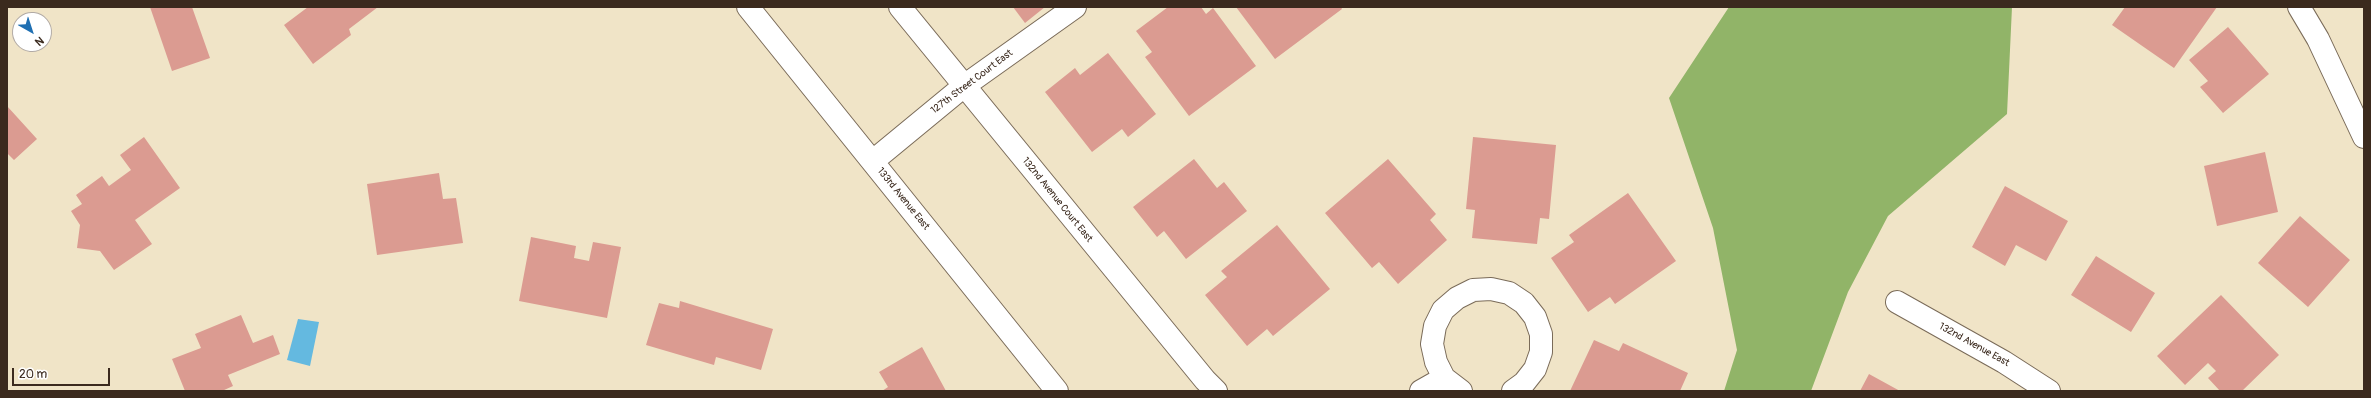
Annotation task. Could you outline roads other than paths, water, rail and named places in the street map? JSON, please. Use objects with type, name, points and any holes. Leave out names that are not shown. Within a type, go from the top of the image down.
[{"type":"street","name":"133rd Avenue East","points":[[748,7],[1057,391]]},
{"type":"street","name":"132nd Avenue Court East","points":[[900,7],[1205,380],[1216,391]]},
{"type":"street","name":"127th Street Court East","points":[[873,161],[964,86],[1075,7]]},
{"type":"street","points":[[2299,7],[2318,39],[2364,137]]},
{"type":"street","points":[[1461,391],[1444,378],[1436,362],[1432,344],[1438,321],[1443,310],[1457,298],[1473,290],[1491,289],[1509,293],[1524,303],[1535,317],[1541,334],[1541,352],[1535,369],[1524,383],[1513,391]]},
{"type":"street","name":"132nd Avenue East","points":[[1896,302],[2004,362],[2049,391]]},
{"type":"street","points":[[1421,391],[1444,378]]},
{"type":"water","points":[[298,319],[319,322],[310,366],[287,360]]}]
